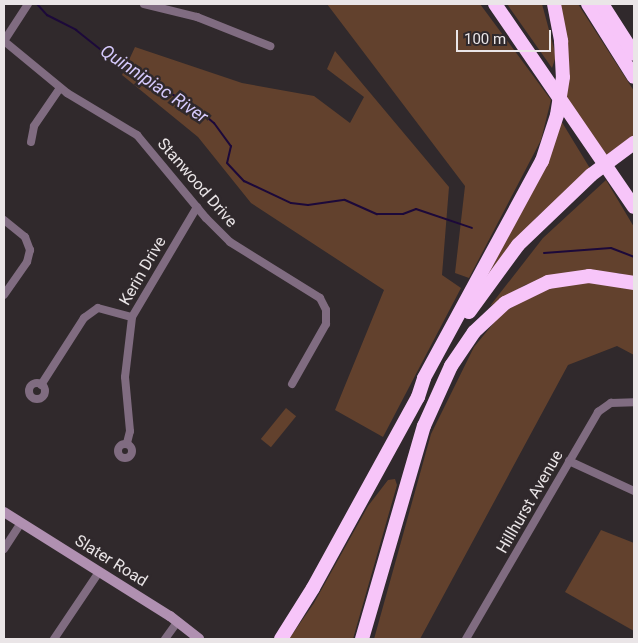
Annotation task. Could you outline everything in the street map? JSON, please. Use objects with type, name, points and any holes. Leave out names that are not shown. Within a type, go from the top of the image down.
[{"type":"highway","points":[[495,4],[634,207]]},
{"type":"highway","points":[[418,397],[424,378],[542,161],[557,115],[563,77],[561,41],[554,4]]},
{"type":"highway","points":[[588,4],[634,77]]},
{"type":"highway","points":[[602,4],[634,54]]},
{"type":"highway","points":[[362,639],[418,446],[451,366],[468,331],[511,268],[542,232],[594,179],[634,143]]},
{"type":"highway","points":[[281,639],[313,588],[418,397],[501,267],[549,213],[594,179],[634,154]]},
{"type":"highway","points":[[451,366],[482,323],[500,307],[528,290],[577,276],[606,277],[634,283]]},
{"type":"main road","name":"Slater Road","points":[[4,512],[178,621],[199,639]]},
{"type":"street","points":[[4,41],[28,4]]},
{"type":"street","points":[[144,4],[197,17],[270,46]]},
{"type":"street","name":"Stanwood Drive","points":[[4,41],[60,88],[137,135],[197,207],[234,245],[314,294],[324,303],[326,324],[292,384]]},
{"type":"street","points":[[31,142],[34,126],[60,88]]},
{"type":"street","name":"Kerin Drive","points":[[127,444],[130,431],[125,377],[132,317],[197,207]]},
{"type":"street","points":[[4,220],[25,237],[30,250],[27,262],[4,295]]},
{"type":"street","points":[[41,385],[84,318],[98,308],[132,317]]},
{"type":"street","name":"Hillhurst Avenue","points":[[466,639],[598,412],[611,403],[634,402]]},
{"type":"street","points":[[570,460],[634,491]]},
{"type":"street","points":[[4,549],[21,523]]},
{"type":"street","points":[[54,639],[99,572]]},
{"type":"street","points":[[165,639],[178,621]]},
{"type":"shaded area","points":[[327,4],[480,4],[551,100],[541,140],[469,278],[455,273],[465,186]]},
{"type":"shaded area","points":[[507,4],[542,4],[556,56],[552,68]]},
{"type":"shaded area","points":[[557,4],[578,4],[634,91],[634,139],[608,157],[564,95]]},
{"type":"shaded area","points":[[135,47],[242,83],[314,96],[350,123],[364,97],[327,69],[335,51],[449,187],[442,275],[461,288],[383,437],[335,410],[384,290],[251,203],[198,137],[122,75]]},
{"type":"shaded area","points":[[560,119],[591,170],[538,216],[504,254],[475,297]]},
{"type":"shaded area","points":[[606,180],[634,227],[634,278],[619,273],[563,273],[525,285],[490,306],[543,238]]},
{"type":"shaded area","points":[[574,280],[634,289],[634,355],[617,346],[568,365],[420,639],[374,639],[431,434],[474,347],[501,314],[535,293]]},
{"type":"shaded area","points":[[286,408],[296,416],[271,447],[261,439]]},
{"type":"shaded area","points":[[395,479],[397,485],[353,639],[289,639],[314,603],[368,506],[388,480]]},
{"type":"shaded area","points":[[601,530],[634,543],[634,631],[565,592]]},
{"type":"waterway","name":"Quinnipiac River","points":[[37,4],[47,15],[76,30],[130,73],[193,105],[214,123],[231,146],[227,163],[244,181],[291,203],[308,205],[345,200],[377,214],[403,214],[416,209],[472,228]]},
{"type":"waterway","name":"Quinnipiac River","points":[[544,253],[611,248],[634,257]]}]
